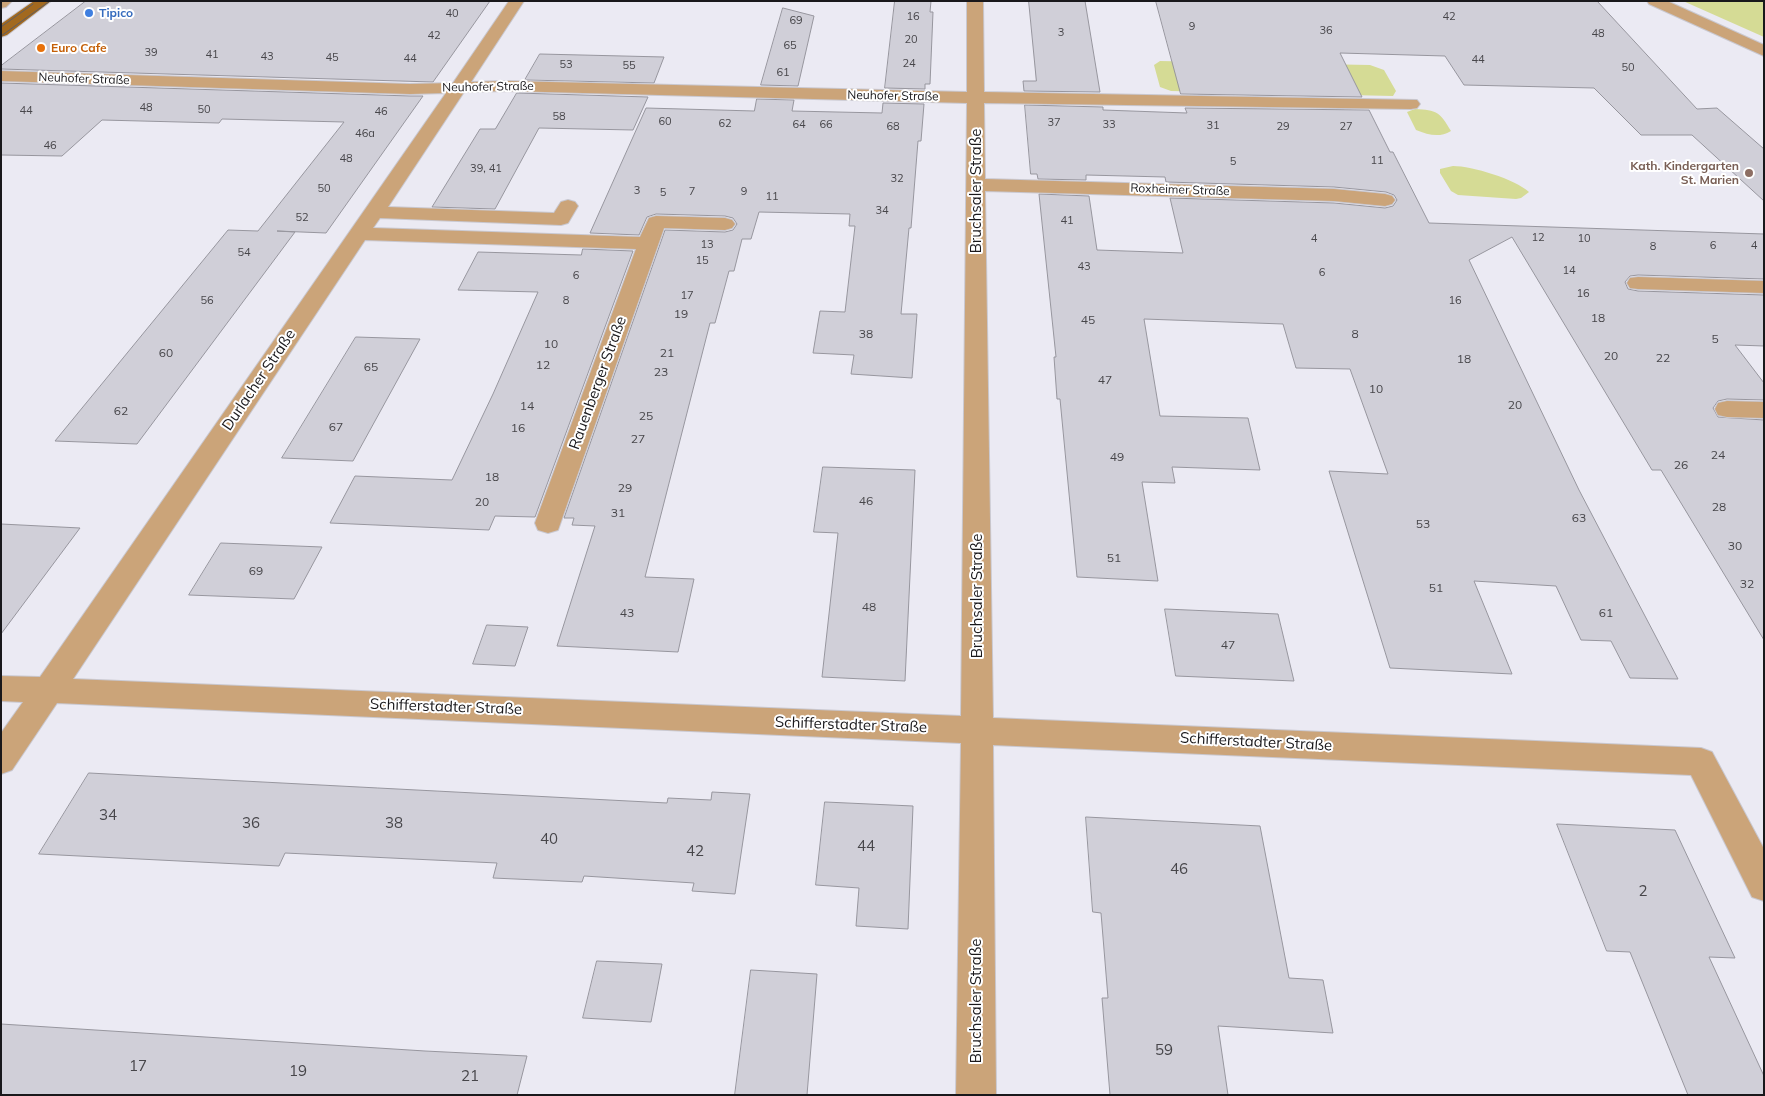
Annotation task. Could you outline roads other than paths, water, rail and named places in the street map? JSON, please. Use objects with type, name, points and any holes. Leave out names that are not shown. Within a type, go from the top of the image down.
[{"type":"main road","points":[[1,32],[44,1]]},
{"type":"street","points":[[1,4],[5,1]]},
{"type":"street","name":"Durlacher Straße","points":[[1,760],[517,1]]},
{"type":"street","name":"Bruchsaler Straße","points":[[975,1],[976,1095]]},
{"type":"street","points":[[1654,1],[1764,52]]},
{"type":"street","name":"Neuhofer Straße","points":[[1,76],[410,89],[507,86],[976,97]]},
{"type":"street","points":[[976,97],[1411,104]]},
{"type":"street","name":"Roxheimer Straße","points":[[976,185],[1334,195],[1385,200]]},
{"type":"street","points":[[374,212],[561,219],[568,206]]},
{"type":"street","name":"Rauenberger Straße","points":[[548,523],[656,222],[725,224]]},
{"type":"street","points":[[359,234],[648,243]]},
{"type":"street","points":[[1638,283],[1764,287]]},
{"type":"street","points":[[1726,408],[1764,410]]},
{"type":"street","name":"Schifferstadter Straße","points":[[1,688],[1701,762],[1764,885]]},
{"type":"tram line","points":[[1,36],[50,1]]},
{"type":"tram line","points":[[1,27],[33,4]]},
{"type":"place","name":"Tipico","points":[[89,13]]},
{"type":"place","name":"Euro Cafe","points":[[41,48]]},
{"type":"place","name":"Kath. Kindergarten St. Marien","points":[[1749,173]]}]
